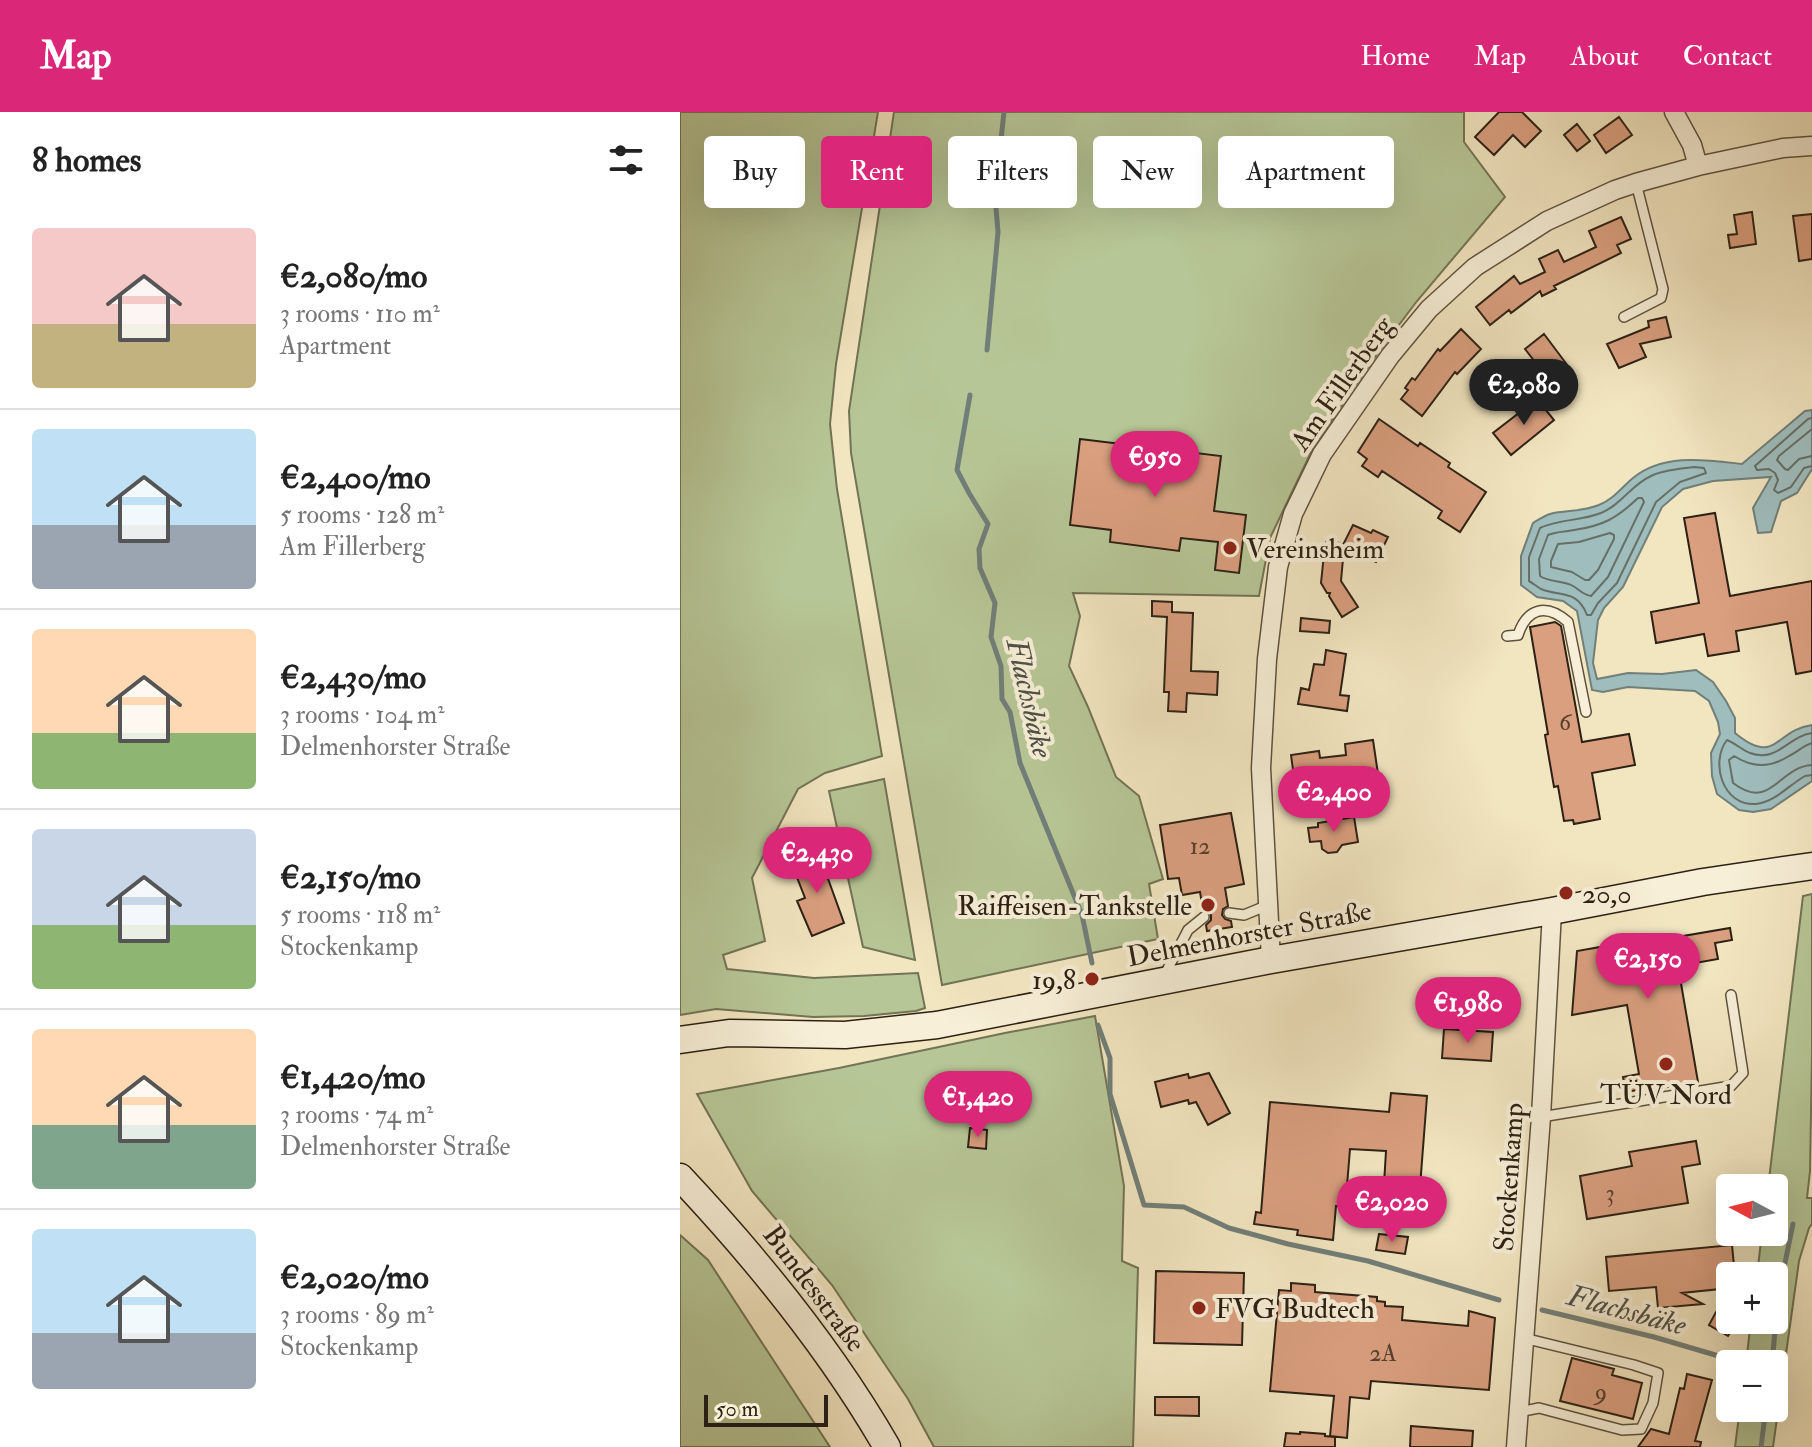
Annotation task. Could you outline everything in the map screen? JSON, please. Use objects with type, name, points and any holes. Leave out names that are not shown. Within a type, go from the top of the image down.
[{"type":"main road","name":"Delmenhorster Straße","points":[[685,1042],[729,1033],[807,1035],[884,1032],[949,1023],[1271,960],[1703,882],[1812,866]]},
{"type":"main road","name":"Bundesstraße","points":[[680,1177],[728,1228],[808,1328],[887,1447]]},
{"type":"street","points":[[1674,112],[1692,145],[1698,166]]},
{"type":"street","name":"Am Fillerberg","points":[[1271,960],[1261,768],[1267,659],[1278,567],[1293,514],[1322,454],[1390,356],[1429,309],[1475,267],[1547,221],[1636,183],[1783,148],[1812,146]]},
{"type":"street","name":"Stockenkamp","points":[[1516,1447],[1541,1117],[1552,911]]},
{"type":"lane","points":[[1624,317],[1661,298],[1663,289],[1636,183]]},
{"type":"lane","points":[[1507,636],[1518,635],[1529,615],[1536,612],[1558,614],[1568,622],[1586,712]]},
{"type":"lane","points":[[1229,913],[1244,915],[1268,905]]},
{"type":"lane","points":[[1161,981],[1188,930],[1204,917]]},
{"type":"lane","points":[[1541,1117],[1731,1086],[1743,1073],[1731,995]]},
{"type":"lane","points":[[1519,1412],[1539,1408],[1622,1430],[1641,1429],[1653,1403],[1658,1373],[1524,1338]]},
{"type":"green space","points":[[680,112],[878,112],[874,136],[821,136],[821,208],[862,208],[836,364],[830,424],[837,489],[882,756],[825,773],[798,789],[752,878],[765,941],[723,955],[727,969],[814,978],[918,973],[925,1008],[864,1016],[813,1017],[716,1009],[680,1015]]},
{"type":"green space","points":[[894,112],[1464,112],[1464,142],[1505,197],[1417,301],[1314,446],[1270,538],[1259,596],[1073,593],[1080,616],[1069,666],[1116,777],[1139,796],[1163,879],[1149,884],[1158,939],[942,985],[851,453],[849,411],[880,208],[932,208],[932,136],[890,136]]},
{"type":"green space","points":[[884,779],[915,960],[863,947],[829,791]]},
{"type":"green space","points":[[1812,894],[1812,1053],[1807,1198],[1812,1198],[1812,1224],[1799,1261],[1787,1350],[1748,1350],[1749,1334],[1788,1334],[1788,1262],[1759,1262],[1760,1246],[1788,1246],[1788,1174],[1770,1174],[1803,896]]},
{"type":"green space","points":[[1095,1016],[1124,1186],[1122,1261],[1138,1268],[1133,1447],[934,1447],[908,1399],[832,1285],[752,1191],[697,1094]]},
{"type":"green space","points":[[680,1235],[708,1260],[830,1447],[680,1447]]},
{"type":"green space","points":[[1738,1422],[1776,1422],[1773,1447],[1735,1447]]},
{"type":"water","points":[[1812,410],[1812,469],[1797,493],[1781,501],[1771,532],[1758,533],[1753,508],[1771,477],[1713,481],[1683,489],[1662,507],[1623,587],[1604,608],[1598,620],[1593,663],[1597,679],[1628,673],[1662,674],[1696,670],[1713,682],[1726,701],[1735,718],[1735,733],[1759,747],[1768,747],[1800,728],[1812,725],[1812,781],[1771,809],[1753,812],[1739,810],[1717,794],[1712,776],[1711,753],[1720,734],[1709,701],[1695,691],[1628,687],[1603,692],[1592,690],[1577,611],[1563,601],[1537,597],[1521,585],[1521,556],[1533,523],[1543,517],[1604,503],[1633,478],[1658,465],[1686,460],[1742,464],[1805,411]]},
{"type":"building","points":[[1499,112],[1522,112],[1541,131],[1525,147],[1513,135],[1494,155],[1475,137]]},
{"type":"building","points":[[1619,117],[1632,135],[1606,153],[1594,135]]},
{"type":"building","points":[[1577,124],[1590,141],[1577,151],[1564,135]]},
{"type":"building","points":[[1752,212],[1756,244],[1730,248],[1728,235],[1737,234],[1734,215]]},
{"type":"building","points":[[1812,214],[1812,259],[1799,261],[1793,216]]},
{"type":"building","points":[[1621,217],[1631,239],[1617,245],[1621,253],[1554,286],[1556,289],[1542,296],[1540,291],[1490,325],[1476,307],[1514,276],[1520,284],[1545,272],[1539,259],[1558,250],[1564,262],[1596,247],[1589,231]]},
{"type":"building","points":[[1666,317],[1671,337],[1640,344],[1646,357],[1619,368],[1607,344],[1649,327],[1648,321]]},
{"type":"building","points":[[1461,329],[1481,349],[1457,374],[1455,372],[1422,416],[1401,399],[1408,390],[1405,388],[1412,378],[1415,380],[1438,349],[1440,351]]},
{"type":"building","points":[[1544,334],[1568,366],[1549,380],[1525,349]]},
{"type":"building","points":[[1537,399],[1554,420],[1511,455],[1493,433]]},
{"type":"building","points":[[1379,419],[1418,446],[1420,443],[1450,463],[1448,467],[1486,492],[1460,532],[1438,518],[1442,511],[1382,471],[1378,477],[1362,466],[1367,459],[1358,452]]},
{"type":"building","points":[[1080,439],[1221,456],[1214,511],[1246,515],[1239,573],[1215,570],[1218,542],[1181,538],[1179,551],[1110,542],[1111,530],[1070,525]]},
{"type":"building","points":[[1715,513],[1730,596],[1812,581],[1812,671],[1796,674],[1787,622],[1736,631],[1739,651],[1708,656],[1704,634],[1656,643],[1651,612],[1699,603],[1684,518]]},
{"type":"building","points":[[1353,525],[1388,537],[1376,562],[1344,548],[1341,581],[1358,607],[1342,617],[1330,593],[1321,583],[1324,554],[1321,553],[1328,538],[1343,545]]},
{"type":"building","points":[[1152,601],[1172,602],[1172,612],[1193,613],[1191,671],[1218,672],[1217,695],[1187,693],[1186,712],[1168,711],[1169,692],[1164,692],[1167,617],[1152,616]]},
{"type":"building","points":[[1301,618],[1330,621],[1329,633],[1300,631]]},
{"type":"building","points":[[1555,622],[1561,626],[1582,742],[1629,734],[1635,765],[1592,773],[1600,819],[1574,824],[1573,820],[1564,821],[1558,786],[1554,787],[1530,627]]},
{"type":"building","points":[[1326,650],[1346,654],[1340,695],[1349,696],[1347,711],[1298,704],[1301,688],[1309,690],[1314,664],[1324,665]]},
{"type":"building","points":[[1373,740],[1378,774],[1323,782],[1324,788],[1296,792],[1291,755],[1319,751],[1320,758],[1346,755],[1345,744]]},
{"type":"building","points":[[1231,813],[1244,884],[1225,888],[1228,906],[1223,909],[1222,915],[1231,921],[1232,927],[1207,931],[1206,925],[1211,915],[1203,910],[1200,892],[1182,895],[1179,878],[1168,879],[1160,825]]},
{"type":"building","points":[[1354,817],[1358,842],[1342,845],[1337,852],[1328,853],[1322,849],[1321,841],[1310,842],[1308,828],[1318,827],[1318,823]]},
{"type":"building","points":[[818,851],[844,923],[812,936],[797,901],[805,898],[791,862]]},
{"type":"building","points":[[1730,928],[1732,940],[1715,943],[1718,959],[1678,966],[1698,1082],[1626,1092],[1623,1077],[1639,1074],[1627,1005],[1572,1015],[1577,951],[1606,946],[1607,949]]},
{"type":"building","points":[[1444,1029],[1493,1032],[1491,1061],[1442,1058]]},
{"type":"building","points":[[1209,1073],[1230,1113],[1208,1125],[1196,1102],[1189,1104],[1188,1100],[1161,1107],[1155,1082],[1188,1074],[1189,1078]]},
{"type":"building","points":[[1391,1093],[1427,1096],[1420,1187],[1384,1184],[1386,1151],[1350,1149],[1347,1186],[1356,1187],[1354,1207],[1336,1206],[1333,1240],[1297,1235],[1298,1230],[1254,1224],[1256,1212],[1261,1213],[1270,1102],[1389,1112]]},
{"type":"building","points":[[970,1128],[987,1130],[986,1149],[968,1147]]},
{"type":"building","points":[[1696,1141],[1700,1164],[1682,1167],[1688,1203],[1587,1219],[1580,1176],[1632,1166],[1629,1152]]},
{"type":"building","points":[[1379,1234],[1408,1237],[1405,1254],[1376,1250]]},
{"type":"building","points":[[1732,1246],[1734,1262],[1716,1262],[1716,1289],[1682,1293],[1703,1304],[1658,1308],[1656,1287],[1609,1291],[1606,1257]]},
{"type":"building","name":"FVG Budtech","points":[[1156,1271],[1244,1273],[1242,1345],[1154,1343]]},
{"type":"building","points":[[1291,1283],[1315,1285],[1315,1292],[1377,1297],[1377,1301],[1385,1302],[1385,1306],[1403,1307],[1402,1320],[1468,1326],[1469,1311],[1495,1318],[1489,1390],[1371,1381],[1369,1399],[1350,1397],[1347,1438],[1330,1436],[1334,1396],[1270,1391],[1279,1290],[1291,1291]]},
{"type":"building","points":[[1716,1312],[1716,1329],[1709,1325]]},
{"type":"building","points":[[1572,1358],[1614,1369],[1612,1375],[1642,1383],[1633,1419],[1560,1401]]},
{"type":"building","points":[[1687,1374],[1712,1380],[1695,1441],[1701,1442],[1700,1447],[1638,1447],[1651,1429],[1669,1434],[1680,1388],[1684,1389]]},
{"type":"building","points":[[1155,1397],[1199,1397],[1199,1416],[1155,1415]]},
{"type":"building","points":[[1411,1426],[1473,1431],[1472,1447],[1410,1447]]},
{"type":"building","points":[[1286,1433],[1335,1437],[1335,1447],[1284,1447]]},
{"type":"waterway","name":"Flachsbäke","points":[[987,350],[998,232],[995,196],[1004,112]]},
{"type":"waterway","name":"Flachsbäke","points":[[970,395],[957,470],[988,524],[979,549],[980,568],[995,603],[991,637],[1001,666],[1002,699],[1010,712],[1020,763],[1082,915],[1092,963]]},
{"type":"waterway","name":"Flachsbäke","points":[[1098,1025],[1110,1058],[1110,1094],[1144,1205],[1184,1207],[1229,1228],[1368,1261],[1499,1300]]},
{"type":"waterway","points":[[1773,1350],[1778,1297],[1793,1224]]},
{"type":"waterway","name":"Flachsbäke","points":[[1542,1310],[1716,1355]]},
{"type":"waterway","name":"Flachsbäke","points":[[1761,1447],[1764,1422]]},
{"type":"place","name":"Vereinsheim","points":[[1230,548]]},
{"type":"place","name":"20,0","points":[[1566,893]]},
{"type":"place","name":"Raiffeisen-Tankstelle","points":[[1208,905]]},
{"type":"place","name":"19,8","points":[[1092,979]]},
{"type":"place","name":"TÜV Nord","points":[[1666,1064]]},
{"type":"place","name":"FVG Budtech","points":[[1199,1308]]}]
